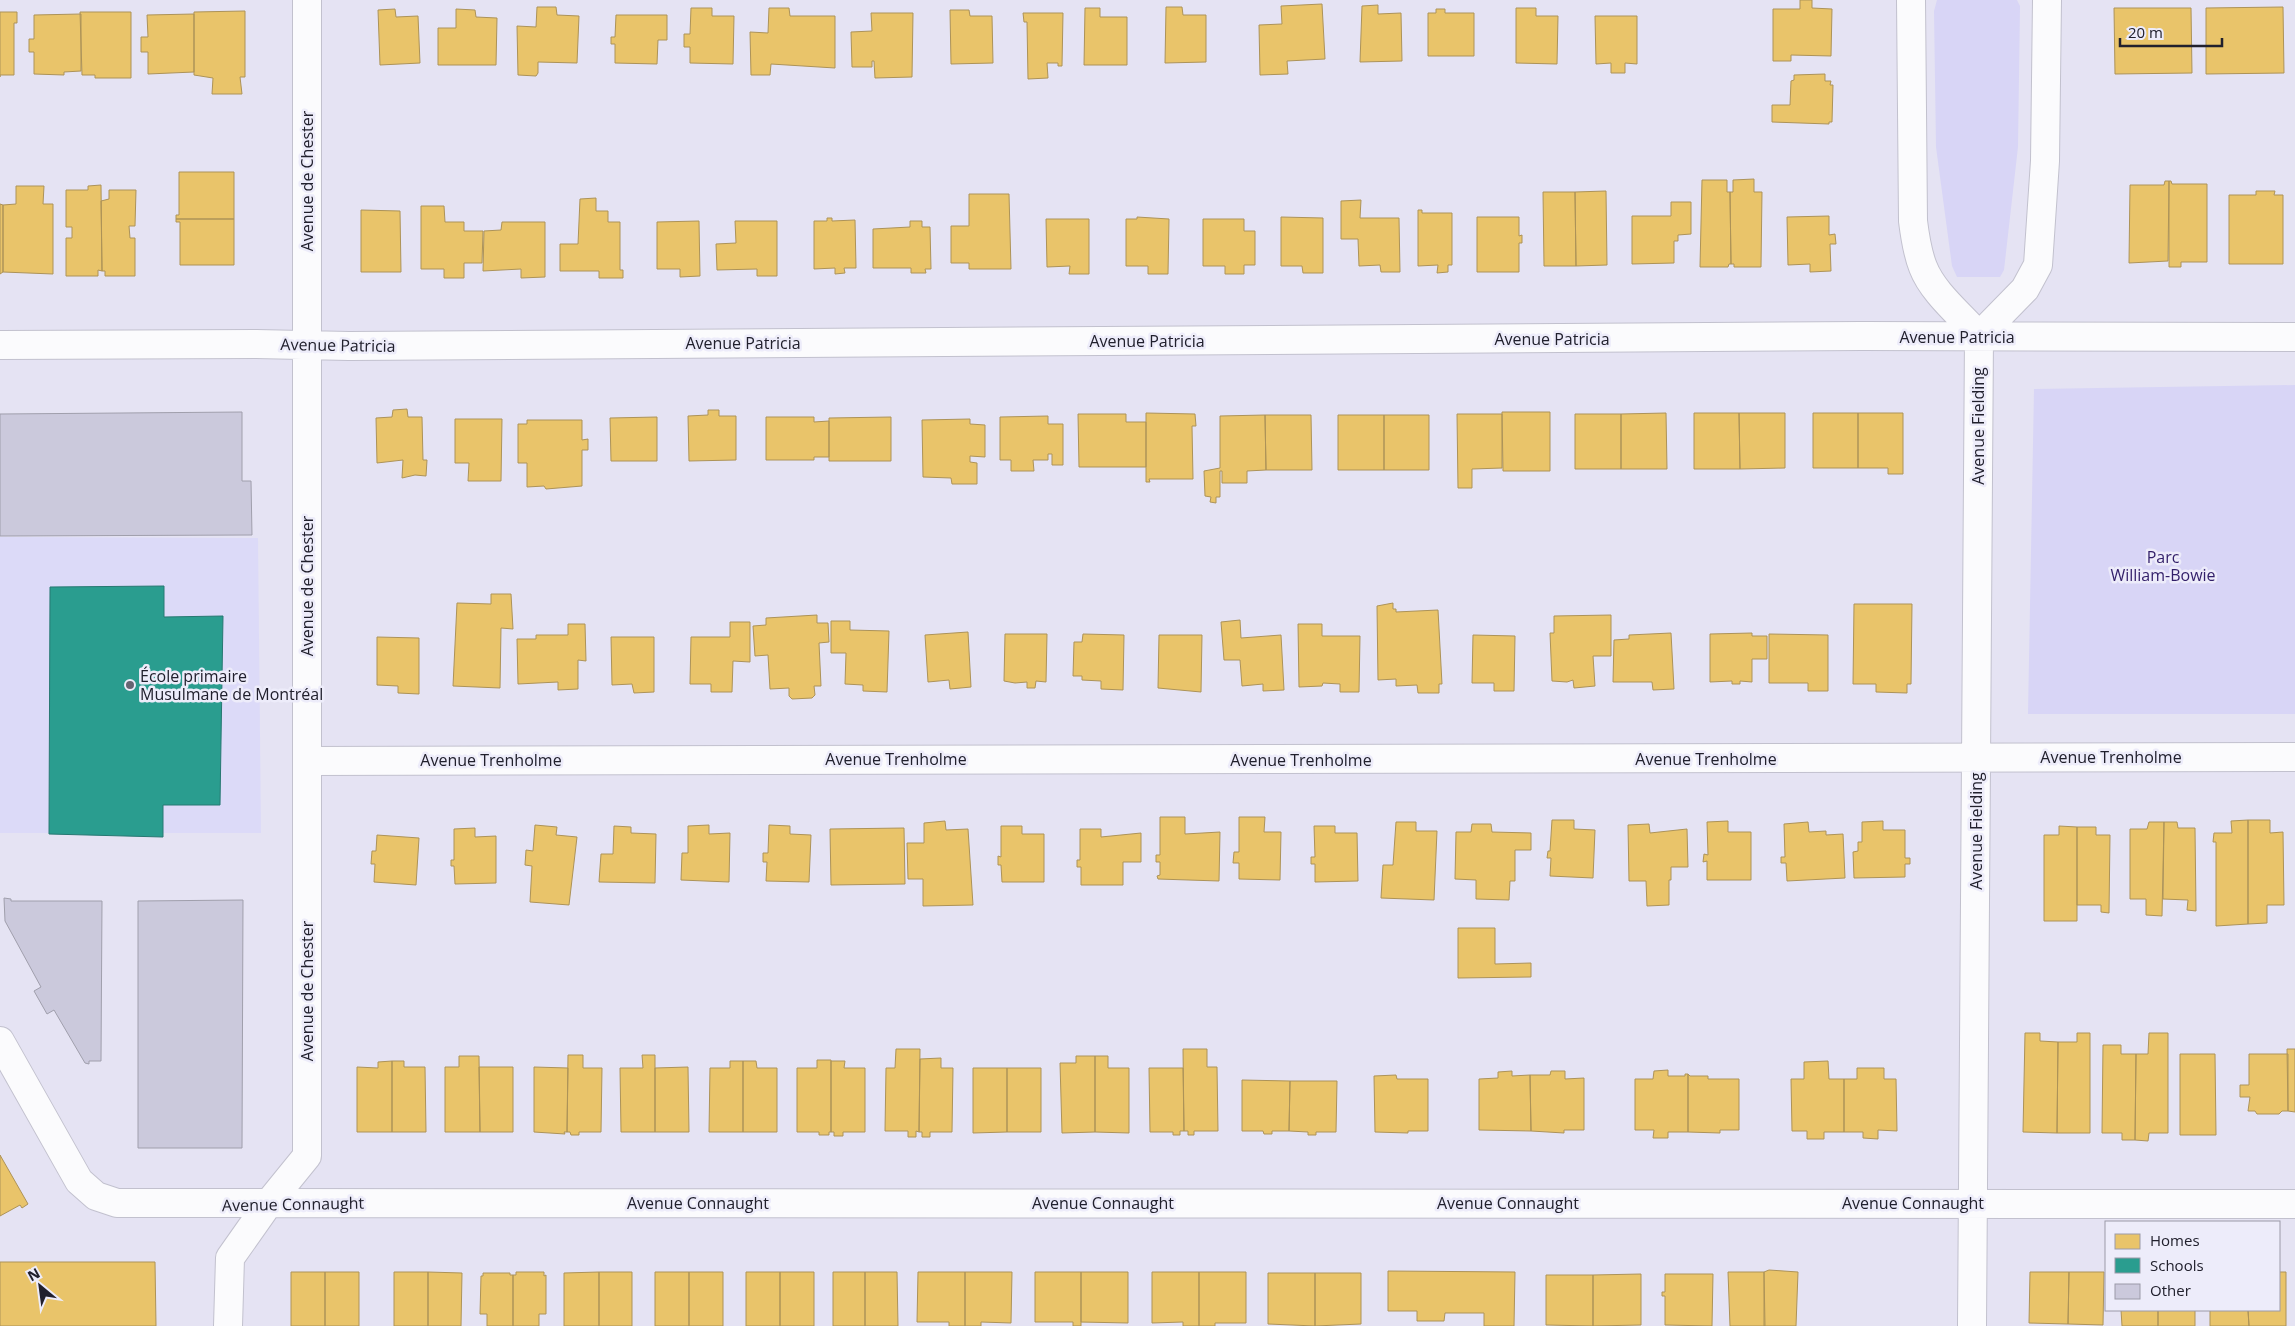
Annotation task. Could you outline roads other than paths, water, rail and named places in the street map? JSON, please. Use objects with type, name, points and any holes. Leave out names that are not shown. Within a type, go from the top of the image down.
[{"type":"street","name":"Avenue de Chester","points":[[228,1326],[230,1258],[268,1204],[307,1156],[307,0]]},
{"type":"street","points":[[1911,0],[1913,221],[1916,246],[1924,268],[1936,288],[1979,336],[2024,289],[2038,265],[2044,161],[2047,0]]},
{"type":"street","name":"Avenue Patricia","points":[[0,346],[1979,336],[2295,337]]},
{"type":"street","name":"Avenue Fielding","points":[[1972,1326],[1979,336]]},
{"type":"street","name":"Avenue Trenholme","points":[[308,761],[2295,757]]},
{"type":"street","name":"Avenue Connaught","points":[[0,1041],[71,1169],[86,1189],[96,1196],[117,1203],[2295,1204]]},
{"type":"place","name":"École primaire Musulmane de Montréal","points":[[130,685]]},
{"type":"park label","name":"Parc William-Bowie","points":[[2163,566]]}]
